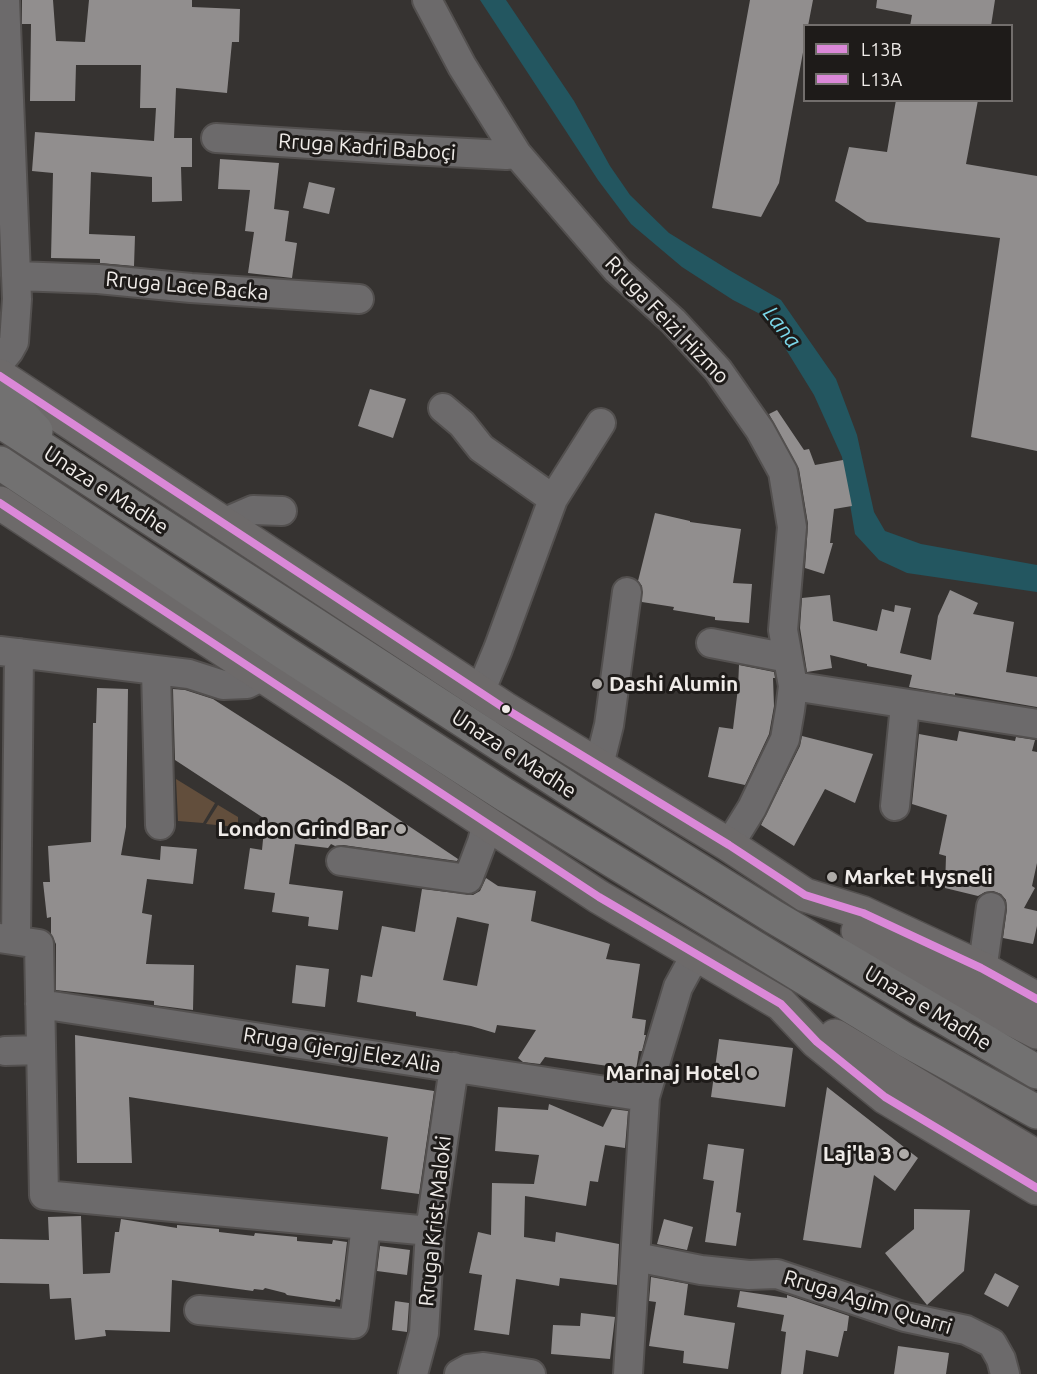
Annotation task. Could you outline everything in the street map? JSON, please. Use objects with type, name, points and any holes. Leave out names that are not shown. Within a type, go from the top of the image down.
[{"type":"highway","points":[[0,393],[60,460]]},
{"type":"highway","name":"Unaza e Madhe","points":[[0,421],[590,802],[815,941],[1037,1072]]},
{"type":"highway","name":"Unaza e Madhe","points":[[0,463],[285,653],[506,795],[906,1040],[1037,1112]]},
{"type":"highway","points":[[0,476],[41,490]]},
{"type":"main road","points":[[0,376],[480,692],[729,845],[805,895],[863,913],[976,983],[1037,1032]]},
{"type":"main road","points":[[0,503],[599,897],[1028,1148]]},
{"type":"main road","points":[[976,983],[1037,999]]},
{"type":"main road","points":[[781,1004],[817,1042],[885,1097],[1037,1188]]},
{"type":"street","points":[[0,362],[14,342],[17,299],[5,0]]},
{"type":"street","name":"Rruga Feizi Hizmo","points":[[427,0],[462,66],[517,154],[617,270],[673,321],[718,370],[760,430],[783,472],[792,527],[783,630],[793,686],[785,739],[752,808],[729,845]]},
{"type":"street","name":"Rruga Kadri Baboçi","points":[[216,138],[517,154]]},
{"type":"street","name":"Rruga Lace Backa","points":[[16,276],[98,279],[191,288],[359,299]]},
{"type":"street","points":[[443,408],[462,424],[481,448],[553,499]]},
{"type":"street","points":[[480,692],[553,499],[601,423]]},
{"type":"street","points":[[223,523],[253,510],[282,511]]},
{"type":"street","points":[[598,765],[609,725],[627,592]]},
{"type":"street","points":[[711,643],[788,658]]},
{"type":"street","points":[[263,676],[247,684],[223,686],[189,674],[9,652],[9,758],[19,941],[40,1004],[44,1195],[430,1231]]},
{"type":"street","points":[[156,670],[160,825]]},
{"type":"street","points":[[793,686],[1037,724]]},
{"type":"street","points":[[895,806],[905,705]]},
{"type":"street","points":[[341,861],[468,879],[487,823]]},
{"type":"street","points":[[976,983],[983,963],[991,907]]},
{"type":"street","points":[[628,1374],[645,1097],[678,987],[696,954]]},
{"type":"street","name":"Rruga Gjergj Elez Alia","points":[[40,1004],[645,1097]]},
{"type":"street","points":[[5,1050],[41,1050]]},
{"type":"street","name":"Rruga Krist Maloki","points":[[413,1374],[424,1333],[430,1231],[454,1067]]},
{"type":"street","points":[[199,1310],[354,1324],[366,1225]]},
{"type":"street","name":"Rruga Agim Quarri","points":[[636,1257],[701,1270],[750,1275],[777,1274],[905,1317],[966,1330],[992,1343],[1001,1359],[1005,1374]]},
{"type":"street","points":[[459,1374],[468,1369],[484,1367],[531,1374]]},
{"type":"shaded area","points":[[176,779],[215,803],[203,823],[178,821]]},
{"type":"shaded area","points":[[218,805],[238,817],[238,827],[206,824]]},
{"type":"water","name":"Lana","points":[[480,0],[506,0],[574,101],[610,166],[630,195],[669,233],[781,300],[836,379],[857,435],[874,512],[885,531],[921,544],[1037,565],[1037,592],[907,573],[879,560],[855,534],[842,457],[814,395],[766,317],[733,300],[682,267],[631,224],[598,180]]},
{"type":"building","points":[[22,0],[53,0],[56,41],[85,42],[89,0],[192,0],[192,7],[240,9],[239,42],[232,42],[227,93],[176,88],[174,138],[192,138],[192,167],[181,167],[182,201],[152,202],[152,177],[91,172],[89,234],[135,236],[134,266],[100,263],[100,259],[51,258],[53,173],[32,171],[35,132],[154,141],[156,108],[140,108],[141,65],[76,65],[75,101],[30,101],[31,24],[22,24]]},
{"type":"building","points":[[750,0],[813,0],[808,24],[803,24],[803,52],[779,183],[761,217],[712,208]]},
{"type":"building","points":[[877,0],[995,0],[991,24],[910,24],[912,15],[876,8]]},
{"type":"building","points":[[896,102],[978,102],[966,164],[1037,176],[1037,451],[971,437],[1000,238],[867,222],[835,201],[849,147],[887,152]]},
{"type":"building","points":[[220,159],[279,163],[274,209],[289,211],[285,241],[297,243],[292,278],[248,273],[254,232],[245,231],[250,190],[218,189]]},
{"type":"building","points":[[309,182],[335,188],[329,214],[303,208]]},
{"type":"building","points":[[370,389],[406,399],[393,438],[358,426]]},
{"type":"building","points":[[777,410],[804,450],[809,449],[815,465],[843,460],[852,506],[834,509],[830,543],[833,543],[824,574],[805,568],[808,524],[799,469],[769,414]]},
{"type":"building","points":[[655,513],[690,522],[741,529],[733,583],[752,584],[749,623],[715,620],[715,617],[642,602],[642,586],[638,581]]},
{"type":"building","points":[[950,590],[978,603],[973,614],[1014,622],[1006,672],[1037,677],[1037,707],[909,687],[912,675],[867,666],[867,664],[830,655],[832,668],[807,672],[800,628],[802,598],[830,595],[833,621],[877,631],[882,609],[894,612],[895,605],[911,608],[900,653],[931,660],[938,616]]},
{"type":"building","points":[[739,665],[774,672],[775,678],[773,678],[774,706],[769,734],[745,785],[708,777],[719,727],[733,729]]},
{"type":"building","points":[[97,688],[128,689],[126,827],[121,855],[160,860],[161,846],[197,849],[193,884],[147,879],[142,913],[152,915],[146,964],[194,965],[193,1010],[154,1005],[154,1001],[56,990],[56,944],[51,934],[51,917],[47,918],[43,882],[50,882],[48,846],[91,842],[93,723],[96,723]]},
{"type":"building","points":[[173,689],[185,690],[213,699],[346,784],[458,859],[457,861],[343,845],[331,844],[328,848],[295,844],[289,884],[343,891],[338,930],[308,926],[309,917],[272,912],[275,893],[244,889],[250,848],[262,850],[265,819],[175,760]]},
{"type":"building","points":[[959,731],[1015,741],[1016,737],[1035,740],[1032,751],[1037,752],[1037,863],[1032,886],[1035,888],[1024,908],[1037,911],[1037,926],[1033,944],[1003,938],[1007,909],[1006,900],[1001,894],[993,891],[978,896],[945,888],[946,856],[939,854],[947,815],[912,804],[919,734],[957,741]]},
{"type":"building","points":[[802,736],[873,754],[855,803],[825,789],[794,846],[761,825],[800,746]]},
{"type":"building","points":[[486,878],[498,886],[536,891],[531,921],[610,944],[606,959],[640,964],[632,1018],[646,1020],[644,1035],[646,1035],[642,1051],[639,1051],[636,1070],[545,1057],[540,1064],[523,1062],[518,1058],[536,1030],[497,1025],[495,1033],[416,1016],[416,1012],[357,1002],[361,975],[372,977],[382,926],[415,932],[422,889],[473,895],[480,891]],"holes":[[[457,917],[489,924],[477,986],[443,980]]]},
{"type":"building","points":[[296,965],[329,969],[325,1007],[292,1003]]},
{"type":"building","points":[[75,1035],[434,1091],[419,1194],[381,1189],[388,1137],[129,1097],[132,1163],[77,1163]]},
{"type":"building","name":"Marinaj Hotel","points":[[719,1039],[793,1048],[785,1107],[711,1097]]},
{"type":"building","points":[[827,1087],[918,1158],[895,1191],[874,1175],[861,1248],[803,1240]]},
{"type":"building","points":[[549,1104],[603,1127],[612,1109],[628,1111],[625,1148],[605,1145],[598,1182],[590,1181],[586,1206],[525,1196],[524,1237],[555,1242],[556,1232],[619,1244],[617,1285],[560,1278],[559,1286],[516,1279],[509,1335],[474,1330],[482,1275],[469,1273],[478,1232],[491,1235],[492,1183],[534,1184],[539,1155],[495,1151],[498,1107],[548,1110]]},
{"type":"building","points":[[708,1144],[744,1149],[736,1212],[741,1213],[736,1246],[705,1242],[714,1181],[703,1179]]},
{"type":"building","points":[[914,1209],[970,1210],[964,1271],[927,1305],[885,1253],[914,1229]]},
{"type":"building","points":[[81,1216],[83,1274],[110,1273],[115,1232],[119,1232],[121,1219],[177,1228],[177,1225],[219,1229],[219,1232],[254,1236],[255,1233],[297,1237],[297,1241],[332,1244],[333,1240],[347,1242],[340,1300],[336,1299],[335,1302],[287,1295],[265,1288],[253,1291],[172,1280],[170,1332],[105,1330],[106,1336],[75,1340],[71,1298],[50,1299],[49,1284],[0,1283],[0,1239],[49,1240],[48,1217]]},
{"type":"building","points":[[664,1219],[693,1227],[687,1250],[657,1244]]},
{"type":"building","points":[[380,1246],[410,1250],[407,1275],[377,1271]]},
{"type":"building","points":[[995,1273],[1019,1286],[1008,1307],[984,1294]]},
{"type":"building","points":[[651,1277],[688,1284],[684,1315],[735,1323],[728,1369],[683,1363],[684,1351],[649,1346],[656,1302],[649,1301]]},
{"type":"building","points":[[740,1291],[787,1298],[787,1295],[849,1316],[847,1331],[844,1331],[838,1357],[806,1350],[803,1374],[781,1374],[786,1332],[781,1331],[784,1315],[737,1307]]},
{"type":"building","points":[[395,1301],[409,1303],[407,1332],[392,1330]]},
{"type":"building","points":[[581,1313],[615,1317],[610,1359],[551,1354],[553,1325],[580,1326]]},
{"type":"building","points":[[898,1346],[949,1353],[946,1374],[894,1374]]},
{"type":"transit line","name":"L13A","points":[[0,376],[504,708],[729,845],[805,895],[863,913],[981,968],[1037,999]]},
{"type":"transit line","name":"L13B","points":[[0,503],[599,897],[781,1004],[817,1042],[885,1097],[1037,1188]]},
{"type":"place","name":"Dashi Alumin","points":[[597,684]]},
{"type":"place","name":"London Grind Bar","points":[[401,829]]},
{"type":"place","name":"Market Hysneli","points":[[832,877]]},
{"type":"place","name":"Marinaj Hotel","points":[[752,1073]]},
{"type":"place","name":"Laj'la 3","points":[[904,1154]]}]
